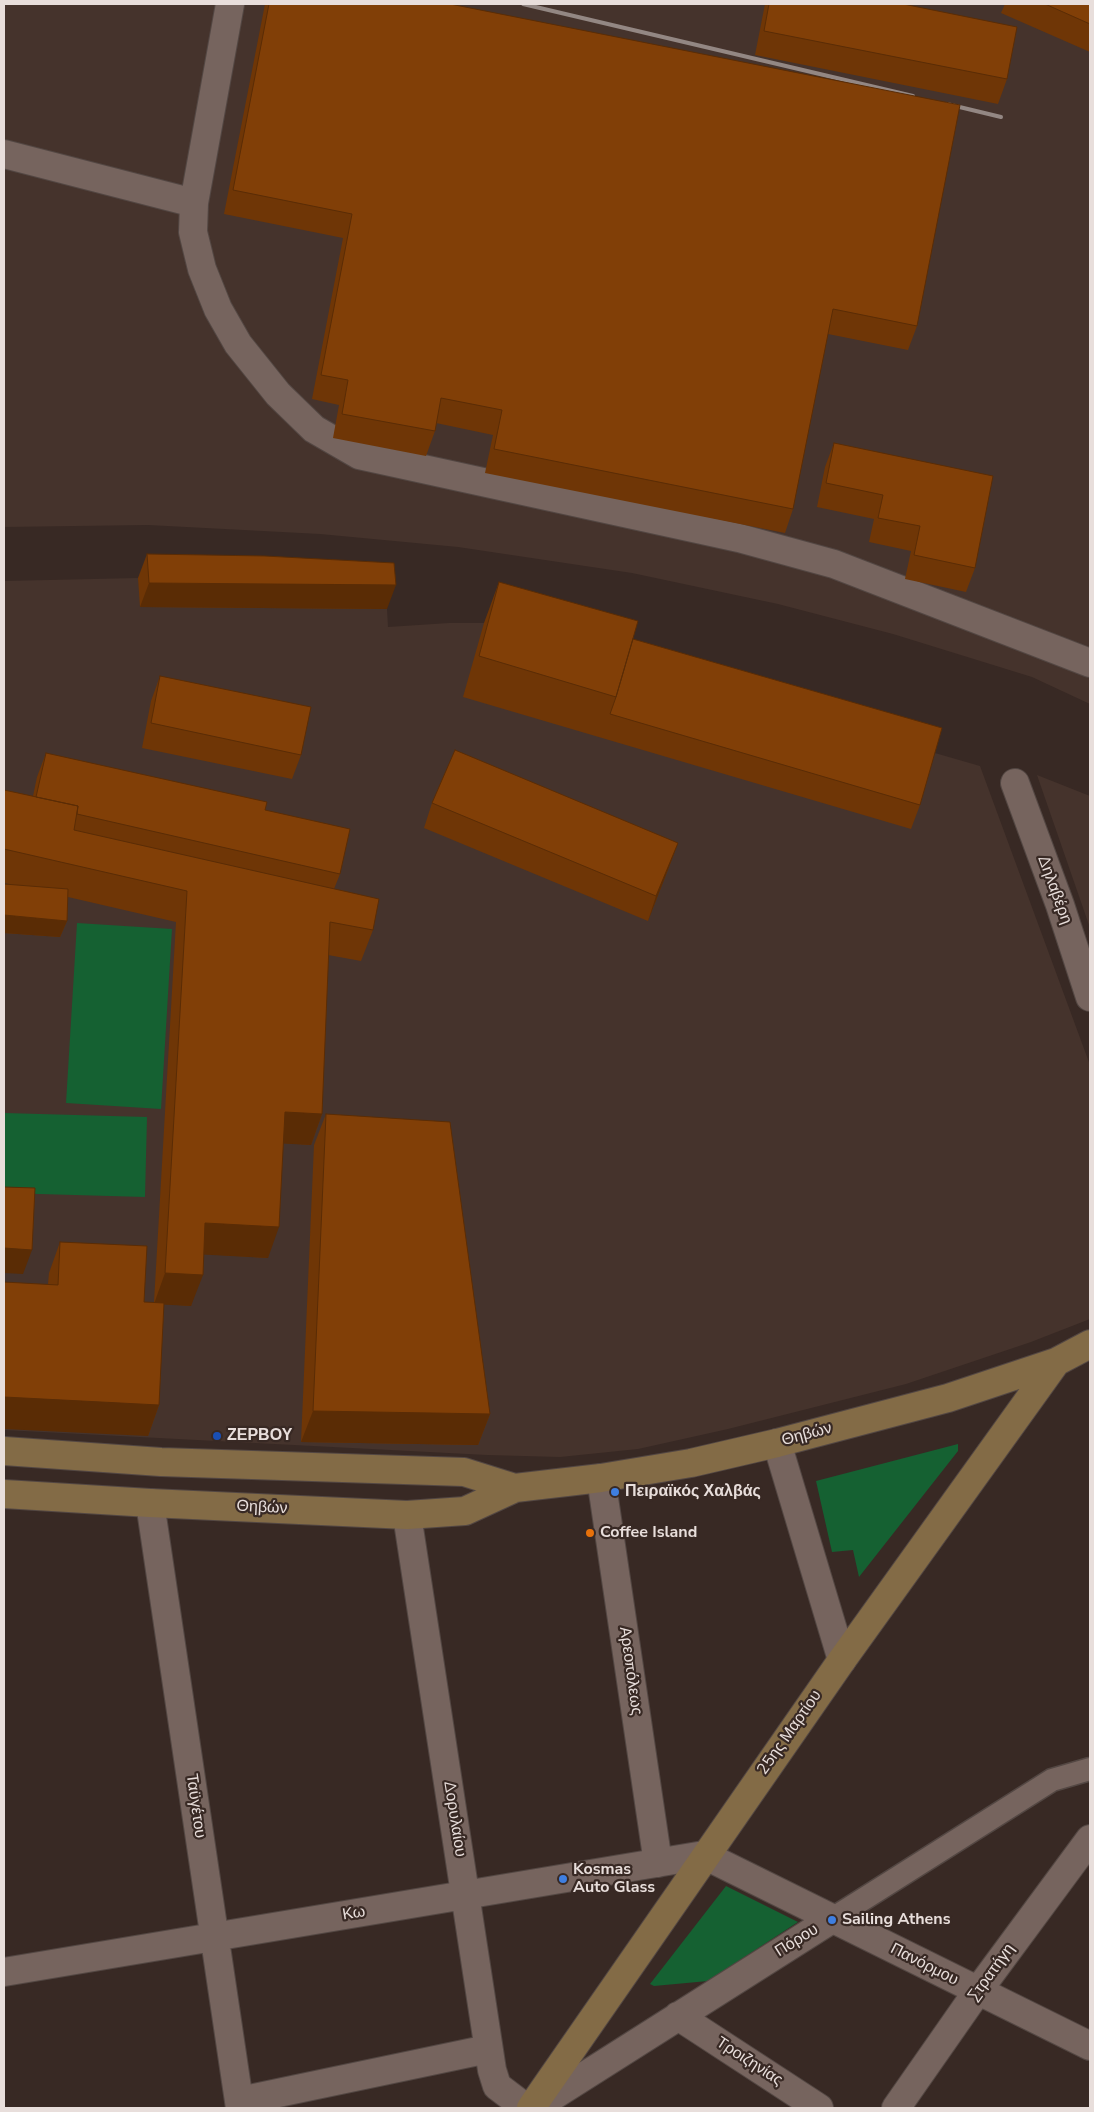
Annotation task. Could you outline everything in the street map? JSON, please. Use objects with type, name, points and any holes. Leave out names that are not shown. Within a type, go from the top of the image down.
[{"type":"main road","name":"Θηβών","points":[[4,1494],[408,1515],[465,1511],[515,1488],[601,1478],[691,1462],[778,1443],[948,1398],[1056,1362],[1090,1344]]},
{"type":"main road","name":"25ης Μαρτίου","points":[[533,2108],[704,1856],[1056,1362]]},
{"type":"main road","name":"Θηβών","points":[[4,1451],[161,1462],[464,1472],[515,1488]]},
{"type":"street","points":[[230,4],[194,203],[193,232],[202,269],[218,309],[238,344],[278,394],[314,429],[359,455],[739,538],[834,564],[1090,663]]},
{"type":"street","points":[[4,154],[194,203]]},
{"type":"street","name":"Δηλαβέρη","points":[[1015,783],[1060,905],[1090,997]]},
{"type":"street","points":[[778,1443],[842,1660]]},
{"type":"street","name":"Αρεοπόλεως","points":[[601,1478],[658,1863]]},
{"type":"street","name":"Ταϋγέτου","points":[[150,1503],[240,2104]]},
{"type":"street","name":"Δορυλαίου","points":[[408,1515],[488,2048],[497,2086],[526,2108]]},
{"type":"street","name":"Πόρου","points":[[533,2108],[1052,1780],[1090,1769]]},
{"type":"street","name":"Στρατήγη","points":[[896,2108],[977,1992],[1090,1839]]},
{"type":"street","name":"Κω","points":[[4,1972],[704,1856]]},
{"type":"street","name":"Πανόρμου","points":[[704,1856],[1090,2046]]},
{"type":"street","name":"Τροιζηνίας","points":[[678,2016],[819,2108]]},
{"type":"street","points":[[240,2104],[488,2048]]},
{"type":"shaded area","points":[[4,4],[1090,4],[1090,704],[1032,677],[893,634],[778,604],[632,573],[458,547],[320,534],[148,525],[4,527]]},
{"type":"shaded area","points":[[138,578],[387,609],[388,627],[484,623],[980,766],[1090,1065],[1090,1319],[1031,1342],[906,1384],[728,1429],[638,1449],[560,1457],[487,1455],[4,1430],[4,581]]},
{"type":"shaded area","points":[[1037,775],[1090,796],[1090,928]]},
{"type":"green space","points":[[77,923],[172,929],[161,1109],[66,1103]]},
{"type":"green space","points":[[4,1113],[147,1117],[145,1197],[4,1193]]},
{"type":"green space","points":[[958,1444],[958,1451],[859,1577],[853,1550],[832,1552],[816,1481]]},
{"type":"green space","points":[[726,1886],[798,1922],[708,1981],[654,1986],[650,1984]]},
{"type":"building","points":[[269,4],[450,4],[960,105],[917,326],[833,309],[793,509],[494,449],[502,410],[441,398],[435,431],[342,414],[348,380],[321,375],[352,214],[233,190]]},
{"type":"building","points":[[769,4],[903,4],[1017,27],[1007,79],[764,31]]},
{"type":"building","points":[[1045,4],[1090,4],[1090,24]]},
{"type":"building","points":[[834,443],[993,476],[975,568],[914,555],[920,526],[878,518],[883,495],[826,483]]},
{"type":"building","points":[[147,554],[265,556],[394,563],[396,585],[149,583]]},
{"type":"building","points":[[499,582],[638,621],[616,697],[479,656]]},
{"type":"building","points":[[633,639],[942,728],[920,805],[610,714]]},
{"type":"building","points":[[160,676],[311,707],[301,755],[151,723]]},
{"type":"building","points":[[455,750],[678,843],[656,896],[432,803]]},
{"type":"building","points":[[46,753],[267,802],[265,810],[350,829],[340,874],[77,814],[78,806],[36,797]]},
{"type":"building","points":[[4,790],[78,806],[74,830],[379,899],[373,930],[330,922],[322,1114],[285,1112],[279,1227],[205,1223],[203,1275],[165,1273],[187,891],[4,849]]},
{"type":"building","points":[[4,884],[68,889],[67,921],[4,915]]},
{"type":"building","points":[[326,1114],[450,1122],[490,1414],[313,1411]]},
{"type":"building","points":[[4,1187],[35,1188],[32,1250],[4,1248]]},
{"type":"building","points":[[60,1242],[147,1246],[144,1302],[164,1303],[159,1405],[4,1397],[4,1282],[58,1285]]},
{"type":"railway","points":[[523,4],[913,96]]},
{"type":"railway","points":[[947,104],[1001,117]]},
{"type":"place","name":"ΖΕΡΒΟΥ","points":[[217,1436]]},
{"type":"place","name":"Πειραϊκός Χαλβάς","points":[[615,1492]]},
{"type":"place","name":"Coffee Island","points":[[590,1533]]},
{"type":"place","name":"Kosmas Auto Glass","points":[[563,1879]]},
{"type":"place","name":"Sailing Athens","points":[[832,1920]]}]
